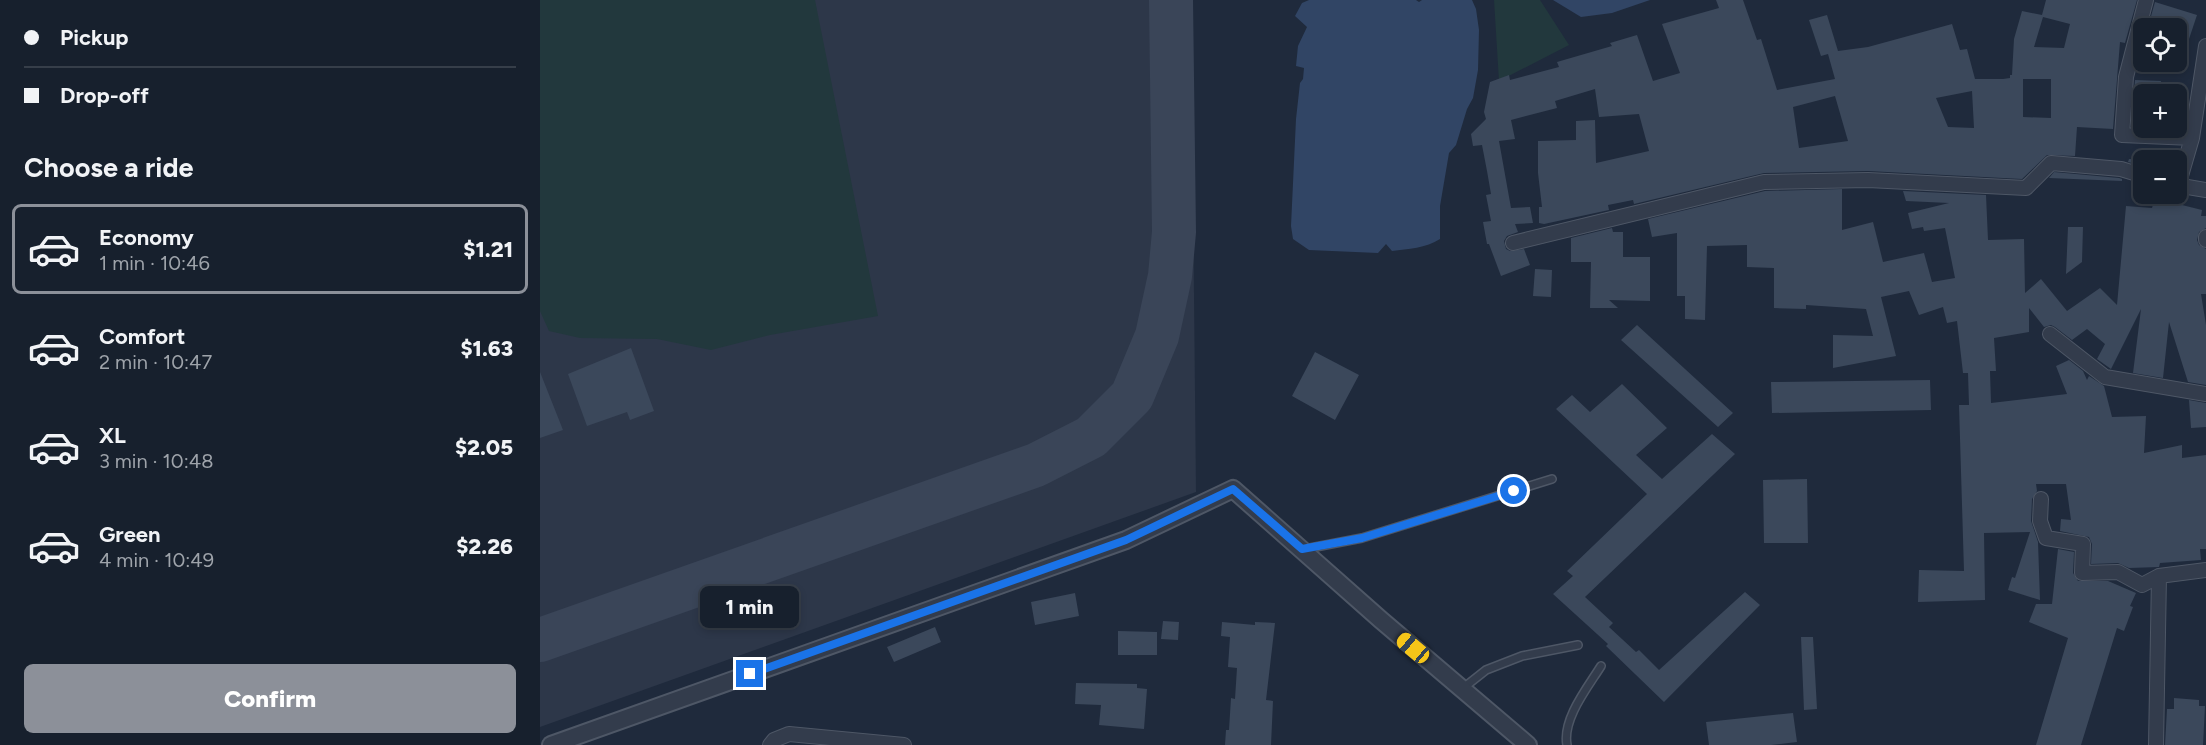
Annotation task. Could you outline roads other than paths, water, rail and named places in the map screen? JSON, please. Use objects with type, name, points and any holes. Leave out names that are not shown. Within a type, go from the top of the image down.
[{"type":"street","points":[[2145,0],[2126,77],[2122,135],[2192,138]]},
{"type":"street","points":[[2187,154],[2192,138],[2206,46]]},
{"type":"street","points":[[1513,243],[1764,182],[1857,180],[2026,188],[2051,163],[2121,169],[2133,173]]},
{"type":"street","points":[[2187,187],[2206,190]]},
{"type":"street","points":[[2050,334],[2104,377],[2206,394]]},
{"type":"street","points":[[551,745],[1126,540],[1233,489],[1381,620],[1528,745]]},
{"type":"street","points":[[2041,499],[2040,520],[2046,538],[2083,544],[2082,573],[2118,572],[2142,585],[2159,576],[2206,570]]},
{"type":"street","points":[[2156,745],[2159,576]]},
{"type":"street","points":[[770,745],[774,740],[789,734],[904,745]]},
{"type":"lane","points":[[1302,549],[1362,538],[1552,479]]},
{"type":"lane","points":[[1462,689],[1486,670],[1513,659],[1578,645]]},
{"type":"lane","points":[[1567,745],[1566,738],[1574,707],[1601,666]]},
{"type":"water","points":[[1309,0],[1416,0],[1419,2],[1422,0],[1472,0],[1476,9],[1479,30],[1478,70],[1473,98],[1467,109],[1456,145],[1449,153],[1440,206],[1440,239],[1435,242],[1417,248],[1392,251],[1386,244],[1378,253],[1309,250],[1293,239],[1291,226],[1296,119],[1304,68],[1296,66],[1298,46],[1307,27],[1295,16],[1302,3]]},
{"type":"water","points":[[1553,0],[1650,0],[1612,13],[1581,17]]}]
